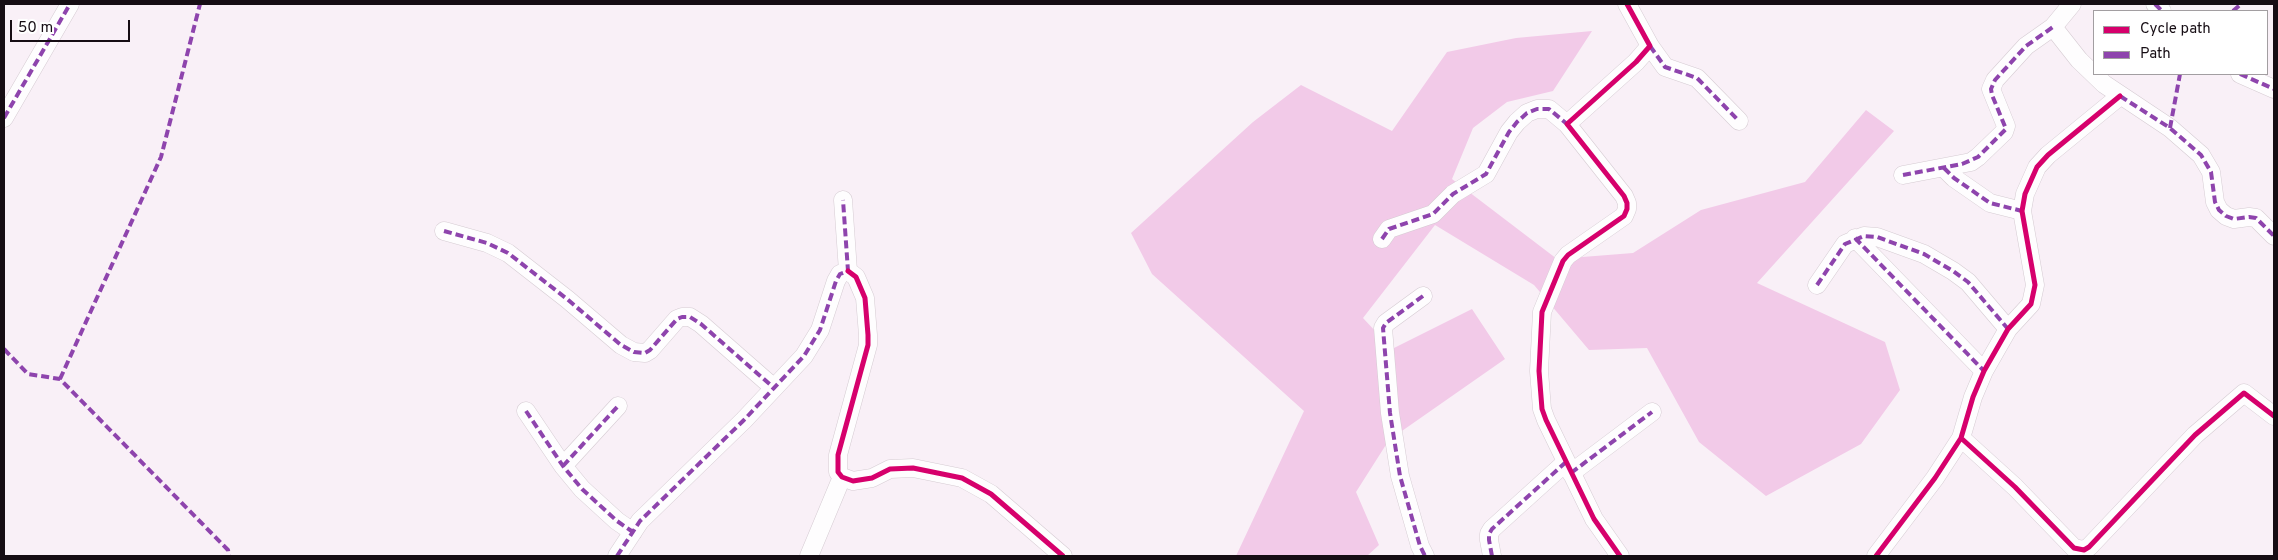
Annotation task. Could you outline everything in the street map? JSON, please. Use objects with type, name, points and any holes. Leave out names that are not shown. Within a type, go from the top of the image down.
[{"type":"street","points":[[4,118],[70,4]]},
{"type":"street","points":[[1627,4],[1664,67],[1697,78],[1738,121]]},
{"type":"street","points":[[1903,175],[1971,162],[2004,132],[2006,126],[1991,89],[1995,80],[2026,46],[2053,27],[2072,4]]},
{"type":"street","points":[[2053,27],[2079,60],[2093,72]]},
{"type":"street","points":[[1567,124],[1636,62],[1650,46]]},
{"type":"street","points":[[2096,75],[2120,96],[2170,128],[2201,156],[2211,172],[2214,202],[2219,210],[2226,216],[2234,219],[2256,218],[2274,236]]},
{"type":"street","points":[[2242,75],[2274,88]]},
{"type":"street","points":[[1876,556],[1961,438],[1973,397],[1984,370],[2008,329],[2031,304],[2035,286],[2022,211],[2025,194],[2037,167],[2042,160],[2120,96]]},
{"type":"street","points":[[1382,238],[1389,229],[1433,214],[1453,194],[1486,174],[1516,122],[1527,113],[1537,109],[1550,109],[1567,124],[1627,203],[1624,216],[1565,258],[1542,312],[1539,372],[1542,409],[1568,467],[1594,518],[1620,556]]},
{"type":"street","points":[[1944,168],[1954,178],[1990,203],[2022,211]]},
{"type":"street","points":[[843,200],[848,270],[856,277],[865,298],[868,345],[838,455],[838,472],[842,477],[853,481],[872,478],[890,469],[912,468],[962,478],[991,494],[1063,556]]},
{"type":"street","points":[[444,231],[487,243],[508,253],[567,299],[614,340],[634,352],[645,353],[650,350],[677,319],[690,317],[701,324],[774,388]]},
{"type":"street","points":[[1817,285],[1842,247],[1855,238],[1864,236],[1877,237],[1924,254],[1953,271],[1968,282],[2008,329]]},
{"type":"street","points":[[1855,238],[1984,370]]},
{"type":"street","points":[[617,556],[646,514],[744,420],[804,356],[820,330],[836,281],[840,274],[848,270]]},
{"type":"street","points":[[1423,296],[1386,323],[1383,328],[1390,413],[1400,476],[1420,546],[1425,556]]},
{"type":"street","points":[[1961,438],[2015,486],[2074,548],[2084,550],[2089,547],[2195,435],[2244,392],[2274,416]]},
{"type":"street","points":[[563,466],[618,406]]},
{"type":"street","points":[[526,411],[563,466],[601,508],[633,532]]},
{"type":"street","points":[[1492,556],[1489,534],[1492,529],[1568,467],[1652,412]]},
{"type":"street","points":[[808,556],[842,477]]},
{"type":"shaded area","points":[[1592,31],[1553,91],[1507,102],[1473,128],[1452,179],[1557,259],[1633,253],[1701,210],[1805,182],[1866,110],[1894,131],[1757,283],[1885,342],[1900,390],[1861,444],[1766,496],[1699,442],[1647,348],[1589,350],[1534,285],[1435,225],[1363,318],[1392,349],[1472,309],[1505,359],[1389,440],[1356,492],[1379,545],[1367,556],[1236,556],[1304,411],[1152,274],[1131,233],[1253,122],[1301,85],[1392,131],[1447,52],[1516,38]]},
{"type":"marked path","points":[[4,118],[70,4]]},
{"type":"marked path","points":[[60,379],[161,157],[200,4]]},
{"type":"marked path","points":[[2155,4],[2161,10]]},
{"type":"marked path","points":[[2234,10],[2241,4]]},
{"type":"marked path","points":[[1903,175],[1962,164],[1978,157],[2006,129],[1992,95],[1991,89],[1995,80],[2026,46],[2053,27]]},
{"type":"marked path","points":[[1650,46],[1665,67],[1697,78],[1739,121]]},
{"type":"marked path","points":[[2170,128],[2180,75]]},
{"type":"marked path","points":[[2242,75],[2274,89]]},
{"type":"marked path","points":[[2120,96],[2170,128],[2201,155],[2211,172],[2215,202],[2219,210],[2226,216],[2234,219],[2256,218],[2274,236]]},
{"type":"marked path","points":[[1382,239],[1389,229],[1433,214],[1453,194],[1486,174],[1509,132],[1527,113],[1537,109],[1549,109],[1567,124]]},
{"type":"marked path","points":[[1944,168],[1954,178],[1990,203],[2022,211]]},
{"type":"marked path","points":[[617,556],[640,521],[744,420],[804,356],[820,330],[836,281],[840,274],[848,271],[843,200]]},
{"type":"marked path","points":[[444,231],[487,243],[508,253],[567,299],[621,345],[634,352],[645,353],[650,350],[677,319],[690,317],[701,324],[774,388]]},
{"type":"marked path","points":[[1817,285],[1845,244],[1864,236],[1877,237],[1924,254],[1953,271],[1968,282],[2008,329]]},
{"type":"marked path","points":[[1855,238],[1984,371]]},
{"type":"marked path","points":[[1423,296],[1386,323],[1383,328],[1390,413],[1400,476],[1420,546],[1425,556]]},
{"type":"marked path","points":[[4,349],[28,374],[60,379],[228,550],[229,556]]},
{"type":"marked path","points":[[563,466],[618,406]]},
{"type":"marked path","points":[[526,411],[563,466],[582,489],[617,521],[633,532]]},
{"type":"marked path","points":[[1571,473],[1652,412]]},
{"type":"marked path","points":[[1492,556],[1489,540],[1489,534],[1492,529],[1566,462]]},
{"type":"cycle path","points":[[1620,556],[1594,519],[1546,420],[1542,409],[1539,371],[1542,312],[1563,261],[1568,255],[1624,216],[1627,209],[1624,196],[1567,124],[1636,62],[1650,46],[1627,4]]},
{"type":"cycle path","points":[[1876,556],[1935,478],[1961,438],[1973,397],[1984,371],[2008,329],[2031,304],[2035,285],[2022,211],[2025,194],[2037,167],[2048,155],[2120,96]]},
{"type":"cycle path","points":[[848,271],[856,277],[865,298],[868,345],[838,455],[838,472],[842,477],[853,481],[872,478],[890,469],[913,468],[962,478],[991,494],[1063,556]]},
{"type":"cycle path","points":[[1961,438],[2015,487],[2074,548],[2084,550],[2089,547],[2195,435],[2244,393],[2274,416]]}]
